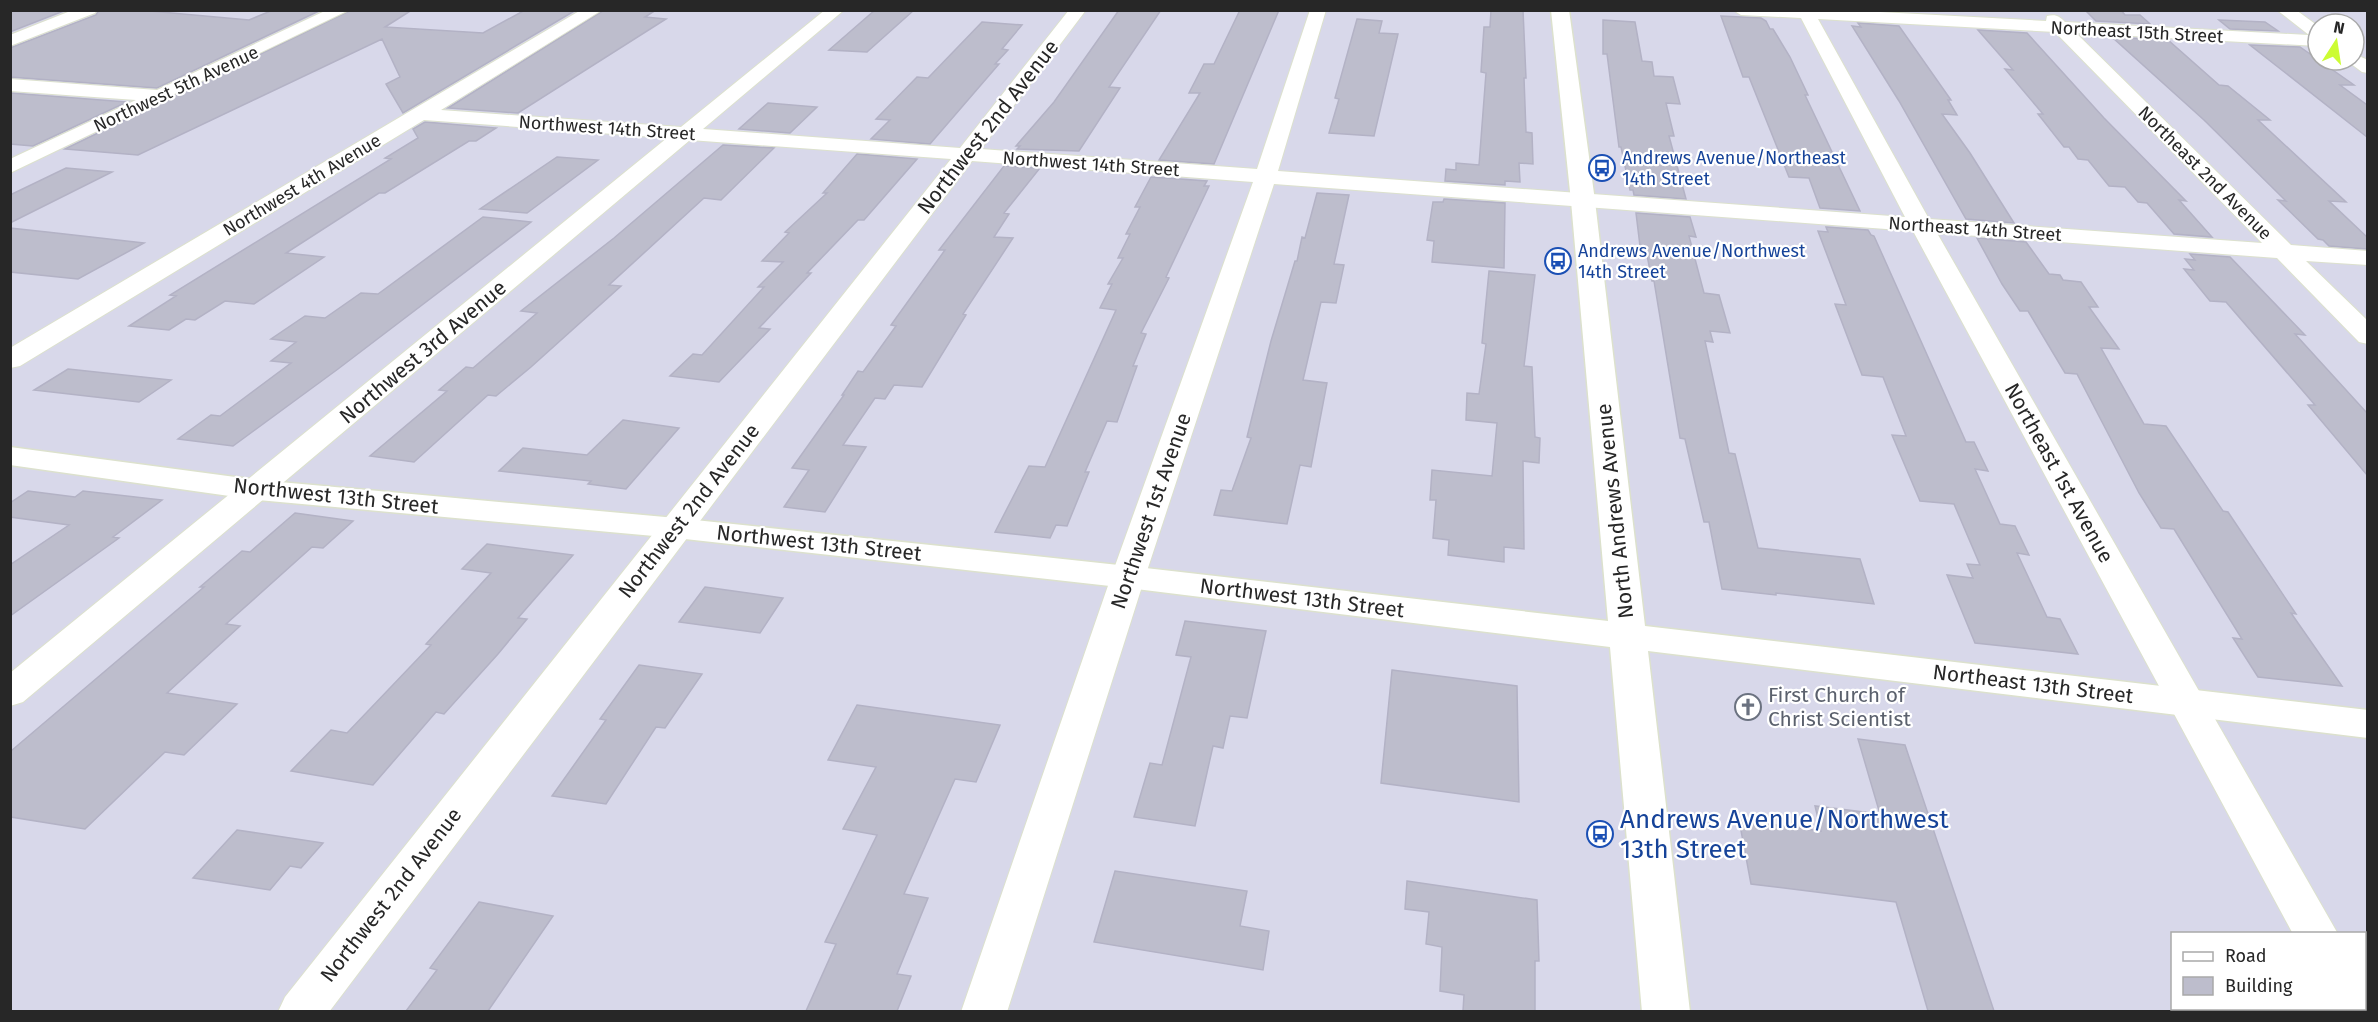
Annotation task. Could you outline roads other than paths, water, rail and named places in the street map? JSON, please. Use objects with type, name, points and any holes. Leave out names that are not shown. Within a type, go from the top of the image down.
[{"type":"street","points":[[10,41],[89,10]]},
{"type":"street","name":"Northwest 5th Avenue","points":[[10,167],[341,10]]},
{"type":"street","name":"Northwest 4th Avenue","points":[[10,360],[594,10]]},
{"type":"street","name":"Northwest 3rd Avenue","points":[[10,693],[836,10]]},
{"type":"street","name":"Northwest 2nd Avenue","points":[[301,1011],[1078,10]]},
{"type":"street","name":"Northwest 1st Avenue","points":[[984,1011],[1128,577],[1265,178],[1318,10]]},
{"type":"street","name":"North Andrews Avenue","points":[[1560,10],[1583,201],[1666,1011]]},
{"type":"street","name":"Northeast 15th Street","points":[[1741,10],[2306,40]]},
{"type":"street","name":"Northeast 2nd Avenue","points":[[2043,10],[2367,336]]},
{"type":"street","points":[[2285,10],[2306,25]]},
{"type":"street","name":"Northeast 1st Avenue","points":[[1806,12],[1921,225],[2315,932]]},
{"type":"street","points":[[10,85],[161,96]]},
{"type":"street","name":"Northwest 14th Street","points":[[420,114],[1583,201]]},
{"type":"street","name":"Northeast 14th Street","points":[[1583,201],[2367,258]]},
{"type":"street","name":"Northwest 13th Street","points":[[10,456],[258,490],[676,528],[1128,577],[1628,636]]},
{"type":"street","name":"Northeast 13th Street","points":[[1628,636],[2367,724]]},
{"type":"place","name":"Andrews Avenue/Northeast 14th Street","points":[[1602,168]]},
{"type":"place","name":"Andrews Avenue/Northwest 14th Street","points":[[1558,261]]},
{"type":"place","name":"First Church of Christ Scientist","points":[[1748,707]]},
{"type":"place","name":"Andrews Avenue/Northwest 13th Street","points":[[1600,834]]}]
